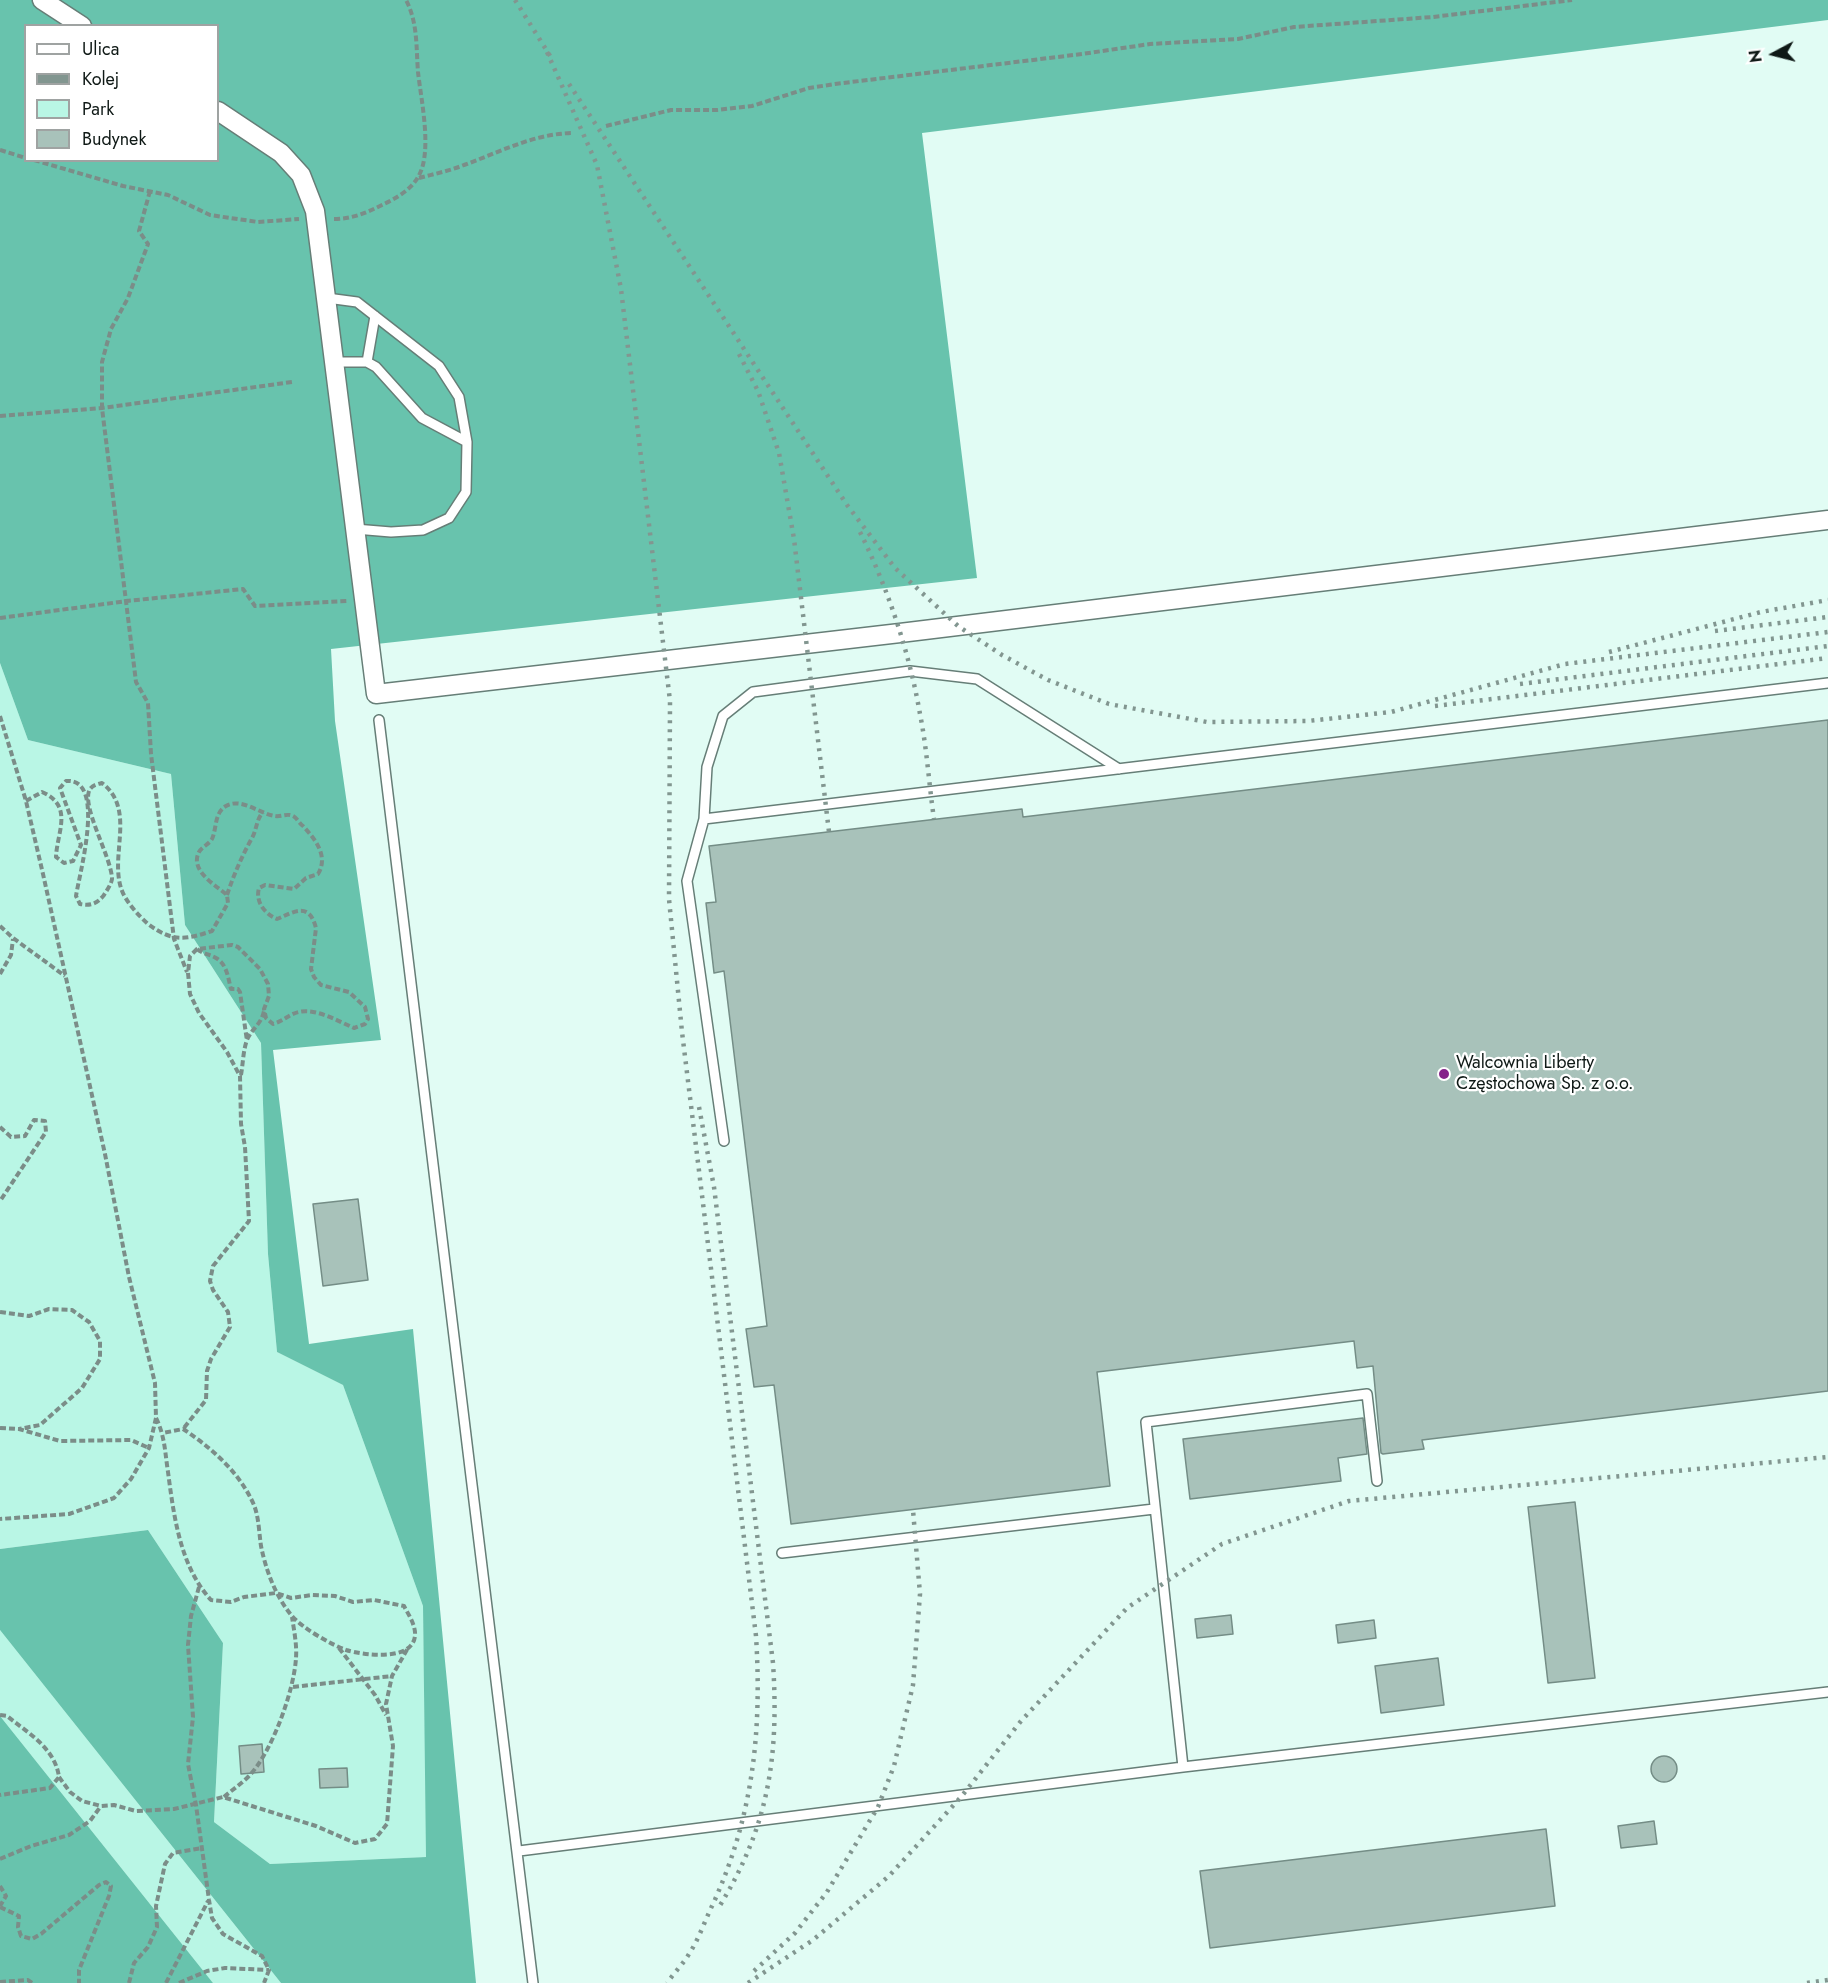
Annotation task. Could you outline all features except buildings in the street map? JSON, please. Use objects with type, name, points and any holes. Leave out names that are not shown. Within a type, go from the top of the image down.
[{"type":"street","points":[[42,0],[79,24]]},
{"type":"street","points":[[219,112],[281,153],[301,175],[315,211],[376,694],[1828,520]]},
{"type":"lane","points":[[327,298],[357,302],[439,366],[459,397],[467,442],[466,492],[448,518],[423,531],[391,532],[355,529]]},
{"type":"lane","points":[[368,362],[375,316]]},
{"type":"lane","points":[[335,362],[368,362],[376,367],[422,418],[467,442]]},
{"type":"lane","points":[[724,1141],[687,881],[704,819],[707,767],[723,716],[753,692],[910,671],[977,679],[1119,769]]},
{"type":"lane","points":[[704,819],[1828,683]]},
{"type":"lane","points":[[379,720],[448,1299],[519,1851],[533,1983]]},
{"type":"lane","points":[[1183,1767],[1146,1422],[1367,1394],[1377,1481]]},
{"type":"lane","points":[[782,1553],[1154,1509]]},
{"type":"lane","points":[[519,1851],[1183,1767],[1828,1692]]},
{"type":"path","points":[[606,126],[672,110],[717,110],[752,106],[809,88],[835,84],[1150,44],[1238,39],[1294,27],[1432,17],[1572,0]]},
{"type":"path","points":[[418,178],[461,166],[527,140],[551,133],[572,133]]},
{"type":"path","points":[[0,150],[24,157]]},
{"type":"path","points":[[150,191],[139,231],[148,244],[128,298],[111,329],[102,362],[102,408],[136,682],[147,703],[151,754],[174,939],[188,973]]},
{"type":"path","points":[[183,210],[186,203]]},
{"type":"path","points":[[0,416],[102,408],[292,382]]},
{"type":"path","points":[[0,618],[127,601],[243,589],[255,606],[363,600]]},
{"type":"path","points":[[0,716],[26,801],[66,977],[129,1276],[155,1383],[156,1418],[149,1448],[131,1479],[114,1498],[69,1514],[0,1519]]},
{"type":"path","points":[[26,801],[42,792],[52,796],[59,806],[62,819],[56,857],[63,863],[73,861],[81,845],[60,788],[66,781],[74,780],[81,784],[86,795],[86,849],[75,896],[80,904],[89,906],[100,900],[112,880],[94,823],[88,798],[89,790],[94,785],[102,783],[110,789],[120,815],[118,869],[121,889],[138,916],[161,933],[174,939],[197,936],[212,931],[228,903],[227,895],[236,867],[244,857],[257,821],[263,812]]},
{"type":"path","points":[[227,895],[212,885],[200,870],[197,860],[200,852],[213,837],[218,816],[224,807],[232,803],[275,816],[289,814],[295,817],[312,836],[323,860],[322,868],[318,874],[306,878],[294,889],[265,885],[259,888],[258,900],[262,907],[277,919],[296,910],[308,913],[316,928],[310,969],[314,977],[321,985],[349,992],[365,1006],[368,1019],[365,1024],[354,1028],[319,1013],[301,1011],[291,1015],[285,1021],[273,1024],[266,1018],[264,1009]]},
{"type":"path","points":[[0,926],[66,977]]},
{"type":"path","points":[[0,974],[11,956],[13,938]]},
{"type":"path","points":[[240,1076],[227,1052],[199,1013],[190,994],[188,973],[190,956],[197,949],[232,945],[238,947],[261,969],[268,984],[269,996],[261,1023],[247,1041]]},
{"type":"path","points":[[183,1430],[206,1400],[207,1371],[211,1359],[230,1327],[228,1312],[213,1290],[210,1281],[213,1266],[249,1221],[245,1147],[241,1124],[240,1076],[247,1041],[240,992],[238,989],[231,989],[227,971],[217,958],[197,949]]},
{"type":"path","points":[[0,1127],[11,1137],[25,1136],[34,1120],[45,1121],[46,1132],[0,1201]]},
{"type":"path","points":[[0,1312],[29,1316],[49,1309],[72,1310],[89,1322],[100,1341],[100,1359],[82,1388],[40,1425],[19,1429],[0,1428]]},
{"type":"path","points":[[156,1418],[163,1433],[178,1537],[199,1587],[211,1600],[231,1602],[244,1597],[276,1593],[291,1598],[312,1594],[335,1596],[353,1602],[374,1600],[404,1606],[415,1636],[392,1676],[386,1704],[393,1746],[387,1824],[375,1839],[355,1843],[316,1826],[223,1797]]},
{"type":"path","points":[[19,1429],[60,1442],[130,1440],[149,1448]]},
{"type":"path","points":[[163,1433],[183,1430],[202,1442],[220,1458],[245,1490],[254,1507],[262,1549],[276,1593],[292,1617],[346,1650],[392,1655],[409,1648]]},
{"type":"path","points":[[199,1587],[191,1616],[188,1645],[193,1717],[188,1764],[209,1900],[212,1918],[223,1934],[262,1956],[269,1970],[264,1983]]},
{"type":"path","points":[[0,1715],[7,1716],[45,1746],[58,1770],[59,1778],[70,1792],[82,1801],[101,1806],[114,1805],[136,1811],[174,1809],[223,1797],[250,1775],[269,1744],[293,1687],[296,1656],[292,1617]]},
{"type":"path","points":[[337,1646],[365,1680],[388,1719]]},
{"type":"path","points":[[293,1687],[392,1676]]},
{"type":"path","points":[[0,1795],[50,1788],[59,1778]]},
{"type":"path","points":[[0,1858],[69,1835],[90,1821],[101,1806]]},
{"type":"path","points":[[129,1983],[134,1962],[148,1947],[158,1927],[156,1906],[165,1864],[173,1853],[202,1848]]},
{"type":"path","points":[[0,1886],[6,1896],[0,1907],[19,1916],[18,1927],[21,1936],[32,1939],[99,1886],[106,1882],[111,1886],[110,1896],[79,1970],[79,1983]]},
{"type":"path","points":[[166,1983],[209,1900]]},
{"type":"path","points":[[179,1983],[207,1971],[225,1968],[269,1970]]},
{"type":"path","points":[[0,1982],[28,1980],[32,1983]]},
{"type":"green space","points":[[0,0],[1828,0],[1828,20],[922,133],[977,578],[331,649],[335,721],[381,1040],[273,1050],[309,1344],[413,1329],[476,1983],[281,1983],[0,1630],[0,1549],[148,1530],[223,1643],[214,1822],[270,1864],[426,1857],[423,1606],[343,1385],[277,1352],[268,1254],[261,1043],[185,925],[171,774],[28,740],[0,663]]},
{"type":"green space","points":[[0,663],[28,740],[171,774],[185,925],[261,1043],[268,1254],[277,1352],[343,1385],[423,1606],[427,1857],[270,1864],[214,1822],[223,1643],[148,1530],[0,1549]]},
{"type":"green space","points":[[0,1630],[281,1983],[213,1983],[0,1716]]},
{"type":"green space","points":[[0,1716],[213,1983],[0,1983]]},
{"type":"railway","points":[[515,0],[552,59]]},
{"type":"railway","points":[[547,52],[597,165],[621,289],[670,701],[669,899],[682,1032],[756,1636],[758,1671],[756,1740],[746,1806],[727,1871],[713,1904],[687,1958],[667,1983]]},
{"type":"railway","points":[[569,84],[847,505],[895,568],[958,626],[1002,655],[1048,680],[1109,704],[1207,722],[1308,721],[1391,712],[1565,664],[1828,632]]},
{"type":"railway","points":[[739,354],[758,391],[779,453],[794,539],[829,832]]},
{"type":"railway","points":[[860,532],[880,576],[910,667],[922,727],[934,819]]},
{"type":"railway","points":[[1609,652],[1761,612],[1828,600]]},
{"type":"railway","points":[[1715,631],[1828,617]]},
{"type":"railway","points":[[1520,684],[1828,646]]},
{"type":"railway","points":[[1435,706],[1828,658]]},
{"type":"railway","points":[[699,1107],[714,1187],[773,1663],[774,1697],[772,1760],[760,1819],[736,1877],[719,1907]]},
{"type":"railway","points":[[748,1983],[813,1940],[889,1876],[961,1797],[1021,1721],[1127,1608],[1222,1544],[1349,1501],[1828,1457]]},
{"type":"railway","points":[[754,1971],[795,1933],[827,1892],[878,1807],[894,1766],[913,1685],[920,1594],[913,1510]]},
{"type":"railway","points":[[1807,1983],[1828,1980]]},
{"type":"place","name":"Walcownia Liberty Częstochowa Sp. z o.o.","points":[[1444,1074]]}]
